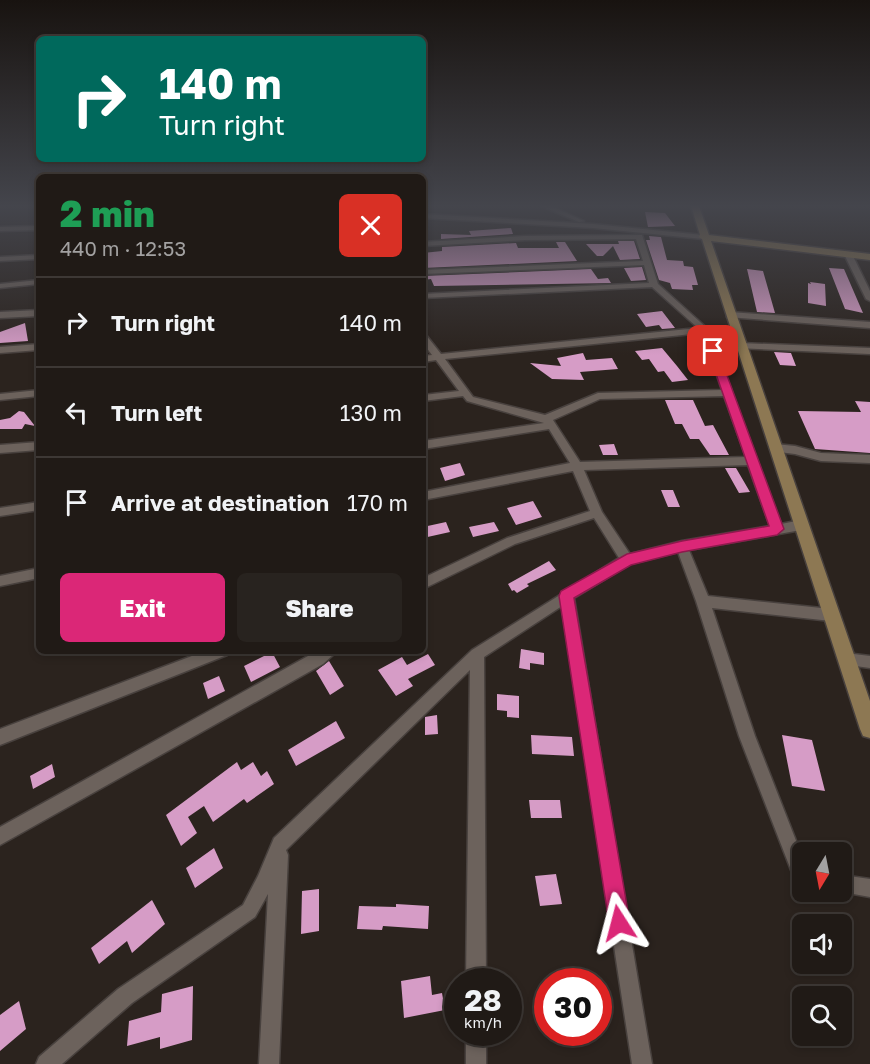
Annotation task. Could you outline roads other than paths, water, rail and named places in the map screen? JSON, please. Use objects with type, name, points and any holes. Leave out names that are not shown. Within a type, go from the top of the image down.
[{"type":"main road","points":[[709,256],[870,729]]},
{"type":"street","points":[[644,256],[654,285],[705,330],[777,529]]},
{"type":"street","points":[[849,256],[870,299]]},
{"type":"street","points":[[0,259],[36,257]]},
{"type":"street","points":[[426,272],[646,263]]},
{"type":"street","points":[[0,286],[36,282]]},
{"type":"street","points":[[426,296],[654,285]]},
{"type":"street","points":[[0,315],[36,313]]},
{"type":"street","points":[[730,315],[870,325]]},
{"type":"street","points":[[426,359],[705,330]]},
{"type":"street","points":[[426,340],[470,399],[549,422],[577,466],[597,513],[627,560]]},
{"type":"street","points":[[740,346],[870,351]]},
{"type":"street","points":[[0,350],[36,347]]},
{"type":"street","points":[[0,397],[36,393]]},
{"type":"street","points":[[426,398],[465,393]]},
{"type":"street","points":[[426,444],[549,422],[598,396],[728,393]]},
{"type":"street","points":[[0,449],[36,446]]},
{"type":"street","points":[[775,448],[795,450],[821,458],[870,459]]},
{"type":"street","points":[[426,495],[577,466],[752,461]]},
{"type":"street","points":[[0,512],[36,506]]},
{"type":"street","points":[[426,583],[511,541],[597,513]]},
{"type":"street","points":[[46,1064],[125,996],[249,911],[265,882],[280,844],[477,654],[627,560],[682,546],[801,525]]},
{"type":"street","points":[[682,546],[703,601],[747,736],[792,851]]},
{"type":"street","points":[[0,580],[36,574]]},
{"type":"street","points":[[567,596],[642,1064]]},
{"type":"street","points":[[703,601],[831,615]]},
{"type":"street","points":[[0,737],[214,654]]},
{"type":"street","points":[[0,836],[324,654]]},
{"type":"street","points":[[476,968],[477,654]]},
{"type":"street","points":[[846,659],[870,662]]},
{"type":"street","points":[[269,1064],[280,844]]},
{"type":"street","points":[[852,885],[870,888]]},
{"type":"street","points":[[476,1046],[476,1064]]}]
